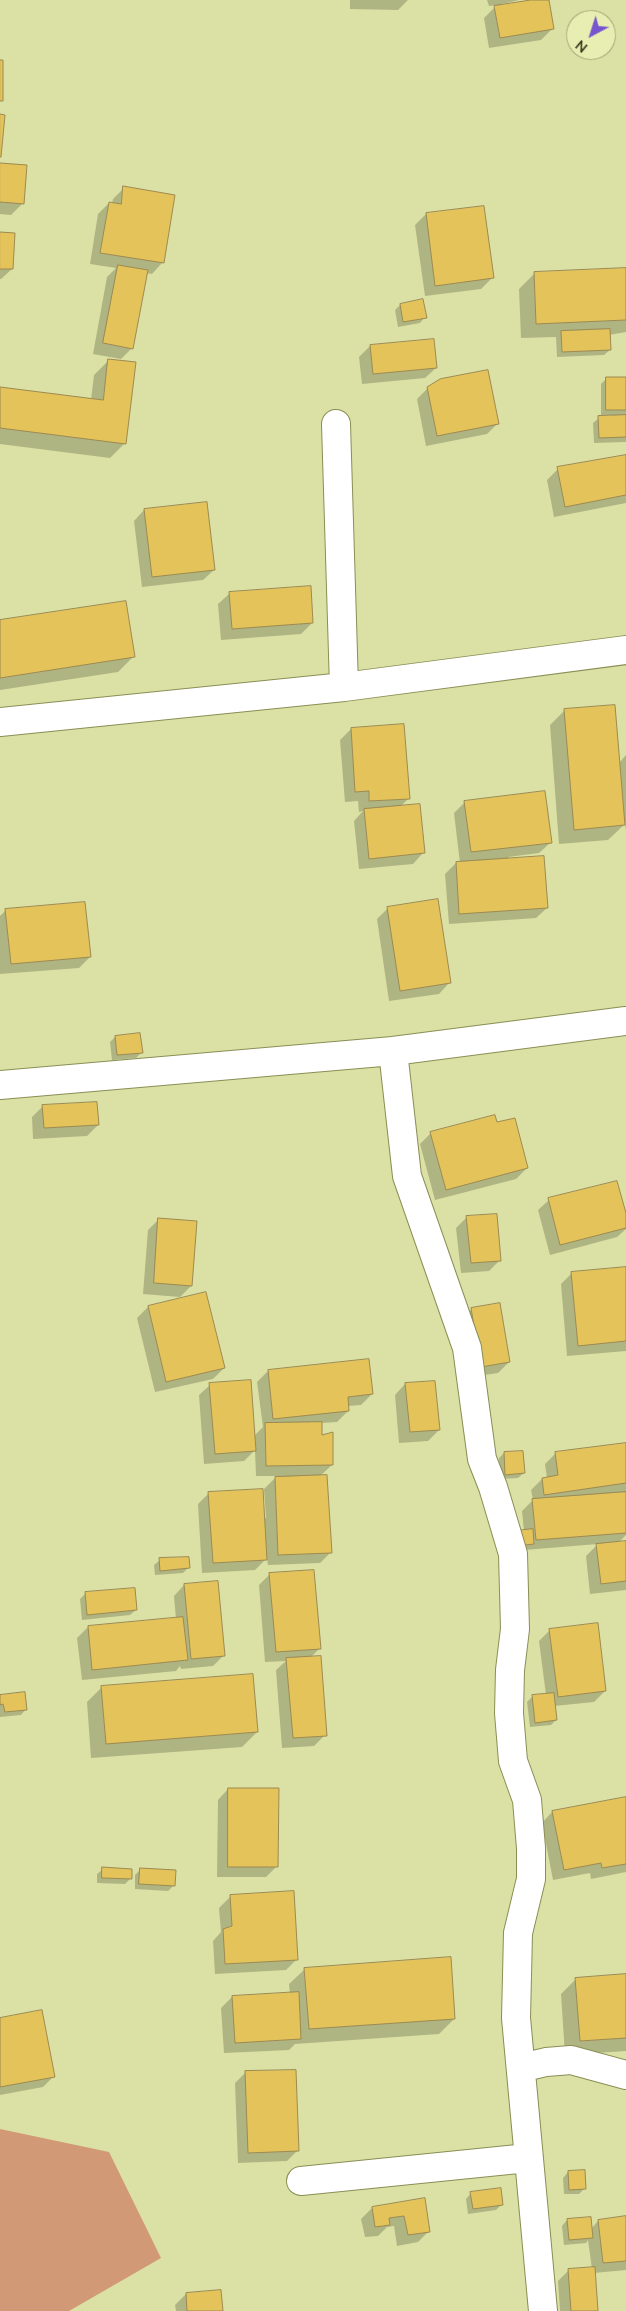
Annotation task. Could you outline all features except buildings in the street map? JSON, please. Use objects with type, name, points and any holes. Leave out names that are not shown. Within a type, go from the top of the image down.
[{"type":"street","points":[[336,424],[344,687]]},
{"type":"street","points":[[0,722],[344,687],[626,650]]},
{"type":"street","points":[[0,1085],[393,1051],[626,1021]]},
{"type":"street","points":[[393,1051],[407,1176],[467,1348],[482,1459],[513,1554],[515,1629],[510,1670],[509,1713],[513,1761],[527,1800],[531,1848],[531,1879],[518,1933],[516,2018],[543,2311]]},
{"type":"street","points":[[521,2068],[546,2062],[571,2060],[626,2075]]},
{"type":"street","points":[[301,2181],[528,2158]]},
{"type":"shaded area","points":[[0,2129],[109,2152],[161,2258],[69,2311],[0,2311]]}]
